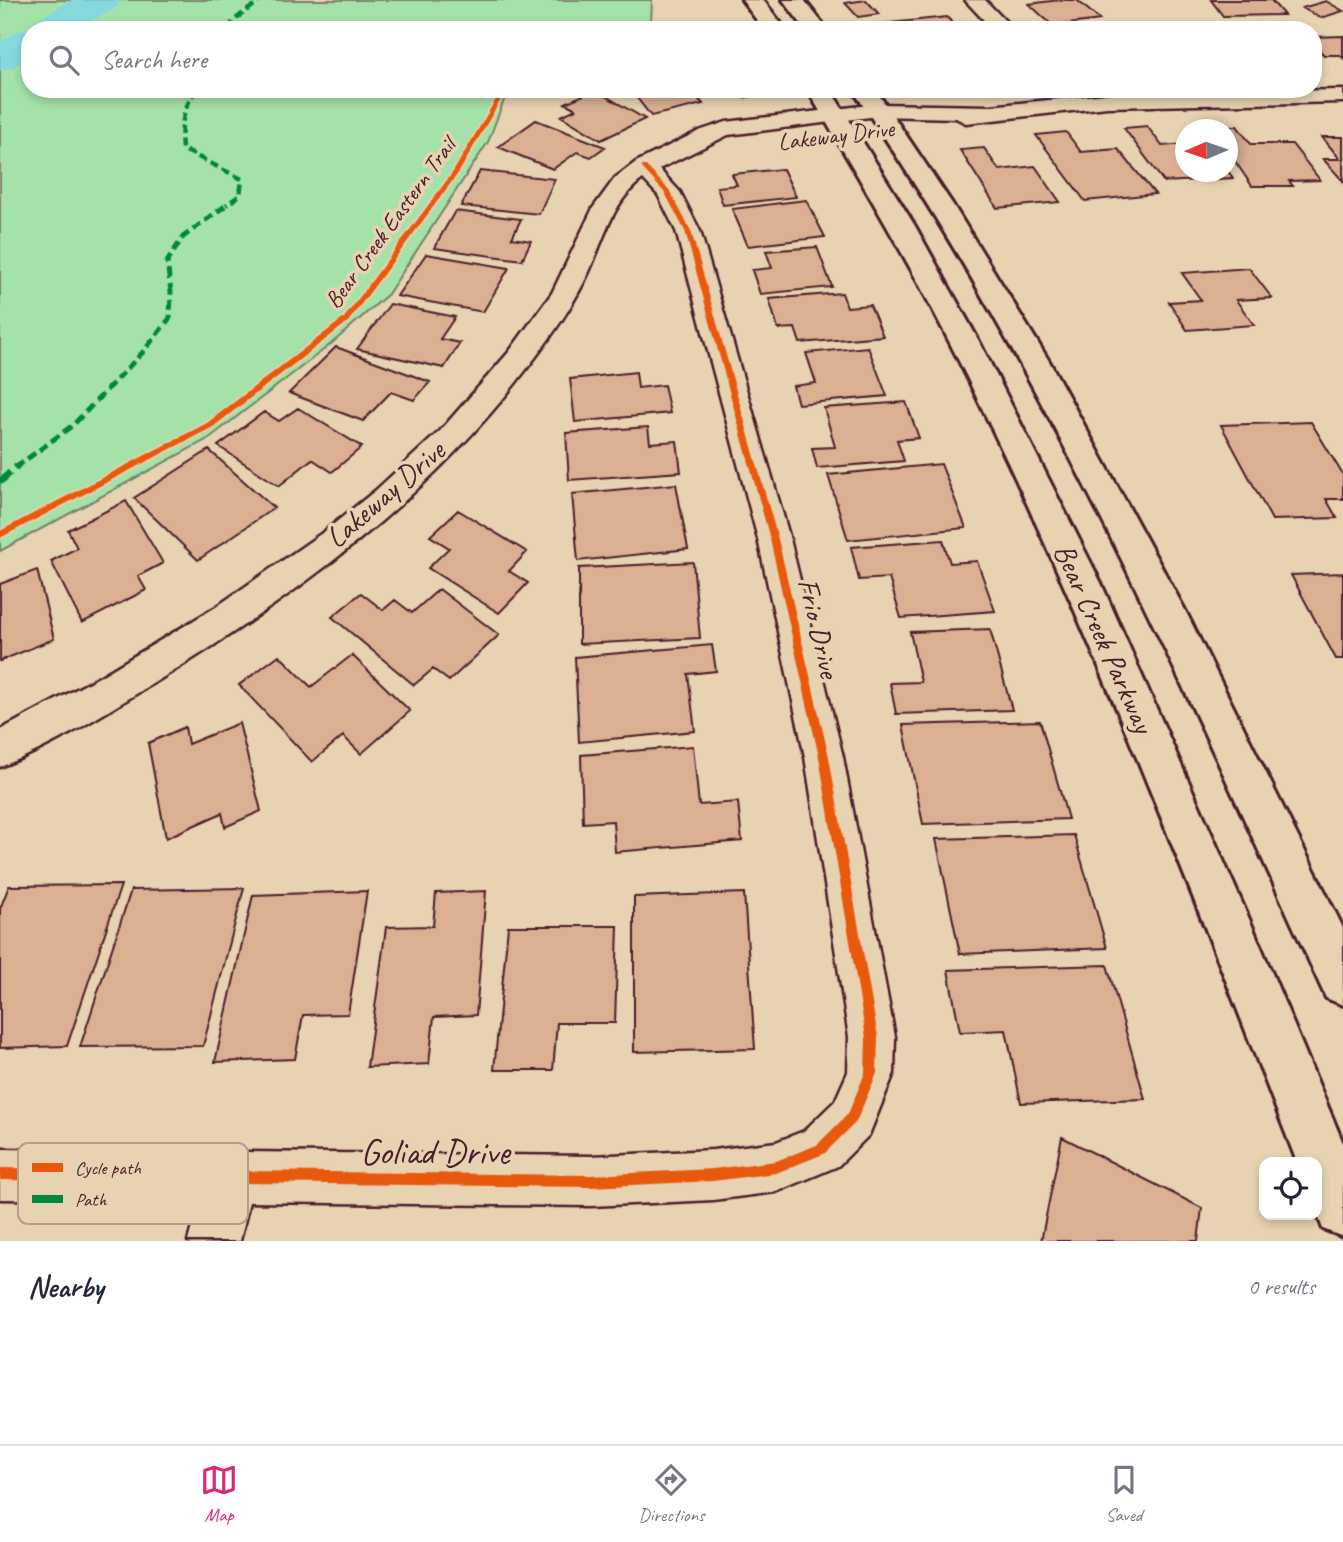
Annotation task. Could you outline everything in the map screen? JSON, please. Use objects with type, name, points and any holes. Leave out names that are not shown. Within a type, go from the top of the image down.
[{"type":"main road","points":[[752,0],[768,21]]},
{"type":"main road","points":[[793,0],[810,21]]},
{"type":"main road","name":"Bear Creek Parkway","points":[[824,98],[965,343],[1082,583],[1343,1209]]},
{"type":"main road","points":[[869,98],[1020,337],[1079,441],[1150,576],[1343,981]]},
{"type":"street","points":[[974,0],[995,21]]},
{"type":"street","name":"Lakeway Drive","points":[[1322,96],[1343,96]]},
{"type":"street","name":"Lakeway Drive","points":[[0,749],[53,722],[183,646],[305,563],[378,507],[435,454],[525,350],[565,293],[612,199],[624,183],[644,167],[682,150],[841,124],[989,112],[1062,98]]},
{"type":"street","name":"Frio Drive","points":[[644,167],[668,192],[688,231],[774,539],[824,757],[872,1037],[871,1073],[852,1118]]},
{"type":"street","name":"Goliad Drive","points":[[248,1178],[591,1181],[713,1175],[776,1167],[821,1149],[852,1118]]},
{"type":"street","name":"Goliad Drive","points":[[0,1174],[18,1174]]},
{"type":"street","points":[[214,1241],[218,1224]]},
{"type":"green space","points":[[0,0],[652,0],[651,21],[21,21],[21,98],[506,98],[488,142],[388,294],[331,344],[208,439],[0,551]]},
{"type":"building","points":[[866,0],[879,14],[858,17],[845,3]]},
{"type":"building","points":[[1077,0],[1100,20],[1048,21],[1029,4]]},
{"type":"building","points":[[1211,0],[1271,0],[1284,15],[1223,16]]},
{"type":"building","points":[[1326,1],[1343,11],[1321,18],[1302,8]]},
{"type":"building","points":[[947,17],[950,21],[909,21]]},
{"type":"building","points":[[1343,36],[1343,58],[1340,55],[1322,53],[1322,37]]},
{"type":"building","points":[[577,98],[609,98],[645,119],[601,140],[561,116],[576,109],[565,103]]},
{"type":"building","points":[[637,98],[698,98],[703,104],[651,116]]},
{"type":"building","points":[[536,120],[605,147],[591,157],[577,152],[553,169],[498,147]]},
{"type":"building","points":[[1147,126],[1162,146],[1175,145],[1175,181],[1164,182],[1124,128]]},
{"type":"building","points":[[1238,127],[1251,144],[1292,144],[1320,180],[1289,181],[1293,186],[1252,186],[1238,166]]},
{"type":"building","points":[[1066,132],[1081,152],[1118,149],[1155,194],[1085,201],[1036,135]]},
{"type":"building","points":[[1322,137],[1343,137],[1343,181],[1323,159],[1340,159]]},
{"type":"building","points":[[984,148],[999,170],[1035,166],[1060,202],[997,208],[960,150]]},
{"type":"building","points":[[783,169],[796,197],[723,205],[717,187],[737,185],[732,174]]},
{"type":"building","points":[[480,171],[555,179],[539,214],[461,206]]},
{"type":"building","points":[[806,200],[825,237],[748,246],[732,209]]},
{"type":"building","points":[[455,211],[521,219],[512,238],[531,241],[522,260],[434,248]]},
{"type":"building","points":[[817,247],[832,287],[760,294],[752,270],[772,268],[766,251]]},
{"type":"building","points":[[426,254],[509,268],[483,312],[397,296]]},
{"type":"building","points":[[1249,268],[1272,298],[1236,300],[1254,325],[1187,330],[1169,302],[1201,300],[1182,273]]},
{"type":"building","points":[[842,293],[847,307],[870,305],[883,336],[800,343],[795,328],[778,329],[769,299]]},
{"type":"building","points":[[390,304],[455,317],[440,339],[460,343],[444,368],[357,349]]},
{"type":"building","points":[[336,347],[430,382],[414,400],[391,392],[363,421],[289,393]]},
{"type":"building","points":[[868,347],[887,396],[798,404],[793,386],[816,383],[806,353]]},
{"type":"building","points":[[636,372],[638,388],[664,385],[670,413],[575,422],[570,379]]},
{"type":"building","points":[[906,402],[919,438],[897,440],[904,461],[817,468],[812,448],[835,447],[824,408]]},
{"type":"building","points":[[298,408],[362,447],[332,472],[312,459],[279,486],[218,446],[264,412],[279,421]]},
{"type":"building","points":[[1311,422],[1343,475],[1343,499],[1326,499],[1337,518],[1272,520],[1221,425]]},
{"type":"building","points":[[648,427],[650,443],[677,441],[681,472],[569,480],[566,433]]},
{"type":"building","points":[[209,450],[274,508],[198,560],[134,498]]},
{"type":"building","points":[[941,464],[966,528],[848,540],[828,475]]},
{"type":"building","points":[[676,484],[688,549],[578,561],[572,494]]},
{"type":"building","points":[[126,501],[163,563],[138,576],[146,590],[82,623],[51,561],[77,548],[68,530]]},
{"type":"building","points":[[458,510],[527,552],[509,571],[528,583],[499,613],[428,568],[449,548],[430,536]]},
{"type":"building","points":[[943,540],[950,563],[977,561],[995,611],[901,618],[889,578],[859,580],[851,547]]},
{"type":"building","points":[[693,562],[700,638],[579,644],[579,568]]},
{"type":"building","points":[[37,570],[54,639],[0,661],[0,584]]},
{"type":"building","points":[[1343,573],[1343,659],[1336,659],[1291,575]]},
{"type":"building","points":[[439,589],[499,635],[449,681],[433,669],[414,685],[332,617],[361,593],[383,610],[395,600],[412,613]]},
{"type":"building","points":[[990,629],[1012,710],[896,714],[890,683],[921,682],[910,632]]},
{"type":"building","points":[[712,645],[716,671],[688,674],[695,731],[579,742],[575,657]]},
{"type":"building","points":[[279,655],[311,687],[352,655],[410,711],[361,754],[343,736],[312,762],[239,685]]},
{"type":"building","points":[[1040,721],[1068,819],[923,824],[903,725]]},
{"type":"building","points":[[239,723],[261,811],[225,827],[222,813],[166,838],[148,743],[185,727],[188,744]]},
{"type":"building","points":[[693,746],[699,805],[738,802],[742,841],[615,852],[613,821],[583,823],[581,755]]},
{"type":"building","points":[[1074,835],[1107,948],[960,954],[936,839]]},
{"type":"building","points":[[121,885],[67,1046],[0,1048],[0,909],[9,886]]},
{"type":"building","points":[[244,888],[203,1046],[80,1047],[131,890]]},
{"type":"building","points":[[367,891],[348,1014],[303,1015],[295,1059],[215,1062],[253,895]]},
{"type":"building","points":[[486,891],[476,1015],[434,1017],[429,1064],[367,1067],[386,927],[433,926],[436,893]]},
{"type":"building","points":[[744,893],[755,1049],[634,1052],[634,897]]},
{"type":"building","points":[[508,926],[618,926],[615,1023],[557,1023],[553,1070],[494,1070]]},
{"type":"building","points":[[1107,965],[1145,1099],[1021,1103],[1006,1030],[960,1032],[948,970]]},
{"type":"building","points":[[1062,1137],[1202,1208],[1198,1241],[1041,1241]]},
{"type":"waterway","points":[[61,21],[103,0]]},
{"type":"waterway","points":[[0,59],[21,46]]},
{"type":"marked path","points":[[233,21],[261,0]]},
{"type":"marked path","points":[[0,482],[31,454],[73,425],[143,352],[170,318],[171,292],[167,262],[183,237],[240,195],[242,179],[182,149],[183,117],[191,98]]},
{"type":"cycle path","name":"Bear Creek Eastern Trail","points":[[0,535],[210,425],[346,320],[456,172],[500,98]]},
{"type":"cycle path","points":[[248,1177],[591,1181],[713,1175],[776,1167],[821,1149],[852,1118],[871,1073],[872,1037],[824,757],[774,539],[688,231],[668,192],[644,167]]},
{"type":"cycle path","points":[[0,1174],[18,1174]]}]
